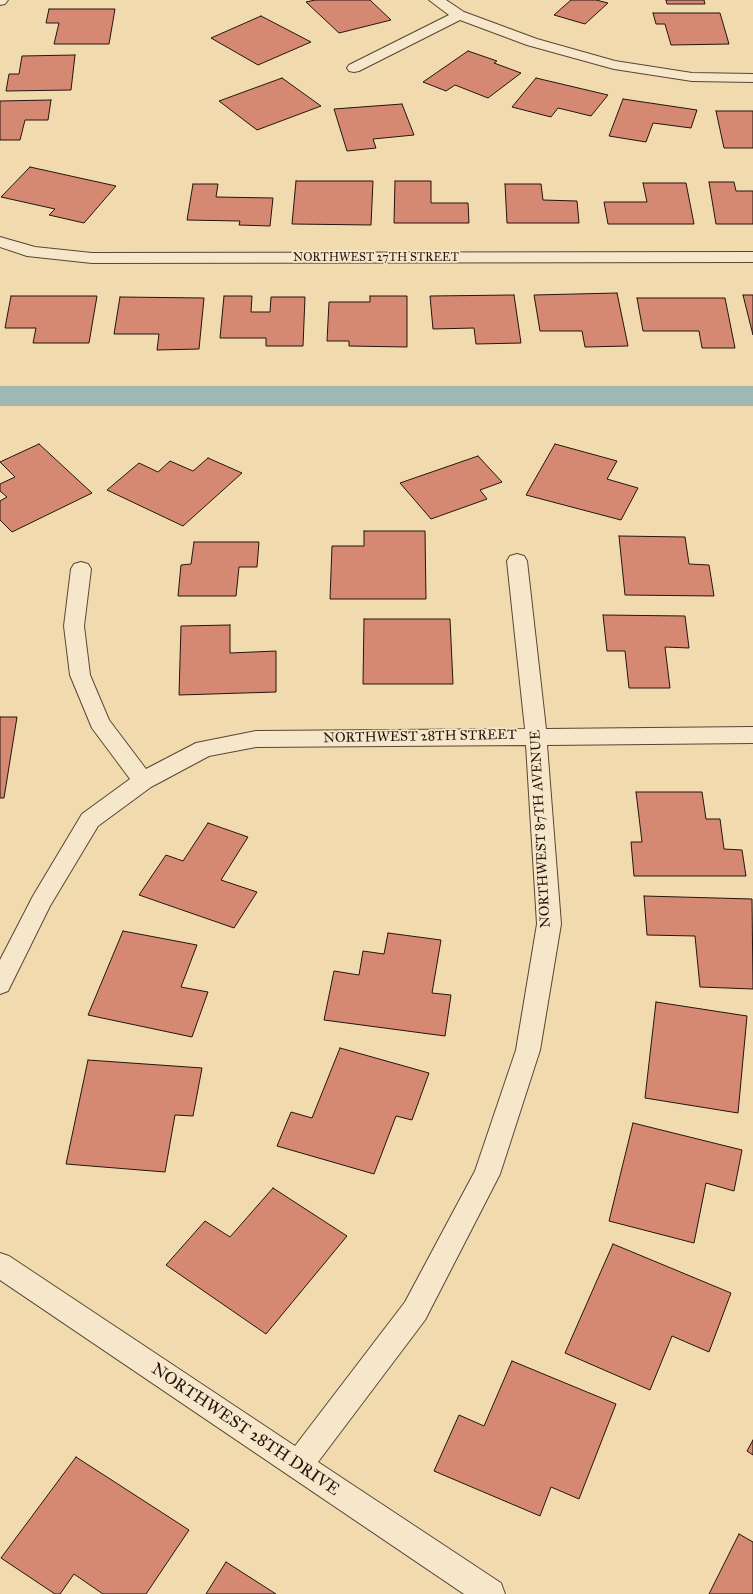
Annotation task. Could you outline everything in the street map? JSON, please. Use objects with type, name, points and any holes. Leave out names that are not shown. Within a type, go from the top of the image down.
[{"type":"street","points":[[436,0],[459,15],[532,42],[614,64],[692,77],[753,78]]},
{"type":"street","points":[[354,68],[459,15]]},
{"type":"street","name":"NORTHWEST 27TH STREET","points":[[0,242],[33,252],[92,258],[753,257]]},
{"type":"street","name":"NORTHWEST 87TH AVENUE","points":[[298,1465],[415,1311],[487,1174],[528,1050],[549,924],[536,736],[517,561]]},
{"type":"street","points":[[0,984],[41,902],[90,820],[143,781],[100,722],[80,675],[74,626],[81,569]]},
{"type":"street","name":"NORTHWEST 28TH STREET","points":[[143,781],[204,749],[256,739],[753,735]]},
{"type":"street","name":"NORTHWEST 28TH DRIVE","points":[[0,1265],[490,1594]]},
{"type":"building","points":[[315,0],[370,0],[391,20],[339,33],[306,2]]},
{"type":"building","points":[[571,0],[596,0],[608,3],[585,24],[554,15]]},
{"type":"building","points":[[666,0],[704,0],[705,4],[667,4]]},
{"type":"building","points":[[49,9],[115,9],[109,44],[54,44],[59,23],[46,23]]},
{"type":"building","points":[[653,13],[720,13],[729,44],[671,45],[665,24],[656,24]]},
{"type":"building","points":[[261,16],[311,42],[258,65],[211,38]]},
{"type":"building","points":[[468,51],[497,61],[494,63],[521,73],[488,98],[455,85],[446,91],[423,82]]},
{"type":"building","points":[[75,55],[71,90],[6,91],[9,74],[19,74],[22,56]]},
{"type":"building","points":[[282,78],[321,106],[257,130],[219,101]]},
{"type":"building","points":[[536,78],[608,95],[591,116],[558,108],[551,117],[512,107]]},
{"type":"building","points":[[623,99],[697,110],[691,128],[653,123],[646,142],[609,136]]},
{"type":"building","points":[[51,100],[48,120],[25,120],[20,140],[0,140],[0,101]]},
{"type":"building","points":[[402,104],[414,135],[373,139],[376,148],[347,151],[334,109]]},
{"type":"building","points":[[716,111],[753,111],[753,148],[724,148]]},
{"type":"building","points":[[30,167],[116,186],[84,223],[49,215],[55,209],[1,197]]},
{"type":"building","points":[[296,181],[373,181],[371,225],[292,224]]},
{"type":"building","points":[[395,181],[431,181],[431,203],[468,203],[469,223],[394,223]]},
{"type":"building","points":[[709,182],[734,182],[736,191],[753,191],[753,224],[716,224]]},
{"type":"building","points":[[643,183],[686,183],[694,224],[608,224],[604,202],[647,202]]},
{"type":"building","points":[[193,184],[218,184],[216,197],[273,198],[270,226],[239,225],[240,221],[187,220]]},
{"type":"building","points":[[505,184],[541,184],[543,200],[577,201],[579,223],[507,223]]},
{"type":"building","points":[[617,293],[628,346],[585,347],[582,331],[540,331],[534,295]]},
{"type":"building","points":[[514,295],[521,343],[476,344],[474,328],[433,329],[430,296]]},
{"type":"building","points":[[743,295],[753,295],[753,335]]},
{"type":"building","points":[[11,296],[97,296],[89,343],[33,343],[36,328],[5,328]]},
{"type":"building","points":[[224,296],[252,296],[251,312],[270,312],[271,297],[305,297],[303,346],[266,346],[266,338],[220,338]]},
{"type":"building","points":[[370,296],[407,296],[407,347],[349,346],[349,341],[327,341],[329,302],[370,302]]},
{"type":"building","points":[[120,297],[204,298],[199,349],[157,350],[159,334],[114,334]]},
{"type":"building","points":[[637,298],[725,298],[735,348],[702,348],[699,331],[643,331]]},
{"type":"building","points":[[39,444],[92,493],[12,532],[0,520],[0,501],[7,497],[0,491],[0,484],[15,477],[0,462]]},
{"type":"building","points":[[555,444],[617,461],[607,479],[638,488],[621,520],[526,495]]},
{"type":"building","points":[[478,456],[502,482],[480,490],[487,499],[431,519],[400,483]]},
{"type":"building","points":[[208,458],[242,473],[183,526],[107,490],[139,463],[158,472],[170,461],[193,471]]},
{"type":"building","points":[[364,531],[425,531],[426,599],[330,599],[332,546],[364,546]]},
{"type":"building","points":[[619,536],[685,537],[689,564],[709,565],[714,596],[625,595]]},
{"type":"building","points":[[194,542],[259,542],[257,567],[239,567],[236,596],[178,596],[181,565],[191,564]]},
{"type":"building","points":[[603,615],[685,616],[689,648],[665,647],[670,688],[629,688],[625,651],[607,651]]},
{"type":"building","points":[[364,619],[450,619],[453,684],[363,684]]},
{"type":"building","points":[[230,625],[230,653],[276,651],[276,692],[179,695],[181,626]]},
{"type":"building","points":[[0,717],[17,717],[4,798],[0,798]]},
{"type":"building","points":[[636,792],[702,792],[706,819],[720,819],[724,849],[742,850],[746,876],[634,876],[631,842],[642,842]]},
{"type":"building","points":[[208,823],[248,837],[221,880],[257,892],[234,928],[139,895],[166,855],[183,861]]},
{"type":"building","points":[[644,896],[752,899],[753,989],[700,987],[695,936],[647,935]]},
{"type":"building","points":[[123,931],[197,945],[181,987],[208,992],[192,1037],[88,1015]]},
{"type":"building","points":[[388,933],[441,940],[432,993],[451,995],[445,1036],[324,1020],[334,971],[359,975],[363,951],[384,954]]},
{"type":"building","points":[[656,1002],[747,1016],[738,1113],[645,1098]]},
{"type":"building","points":[[340,1048],[429,1073],[412,1120],[396,1116],[374,1174],[277,1146],[291,1112],[312,1118]]},
{"type":"building","points":[[88,1060],[202,1068],[193,1116],[175,1115],[165,1172],[66,1164]]},
{"type":"building","points":[[633,1123],[742,1150],[734,1191],[706,1183],[694,1243],[609,1221]]},
{"type":"building","points":[[273,1188],[347,1236],[266,1334],[166,1265],[205,1221],[230,1237]]},
{"type":"building","points":[[613,1244],[731,1293],[709,1352],[672,1336],[650,1390],[565,1353]]},
{"type":"building","points":[[512,1361],[616,1404],[579,1499],[551,1487],[540,1516],[434,1471],[459,1415],[484,1426]]},
{"type":"building","points":[[753,1440],[753,1455],[747,1451]]},
{"type":"building","points":[[76,1457],[189,1530],[146,1594],[103,1594],[74,1574],[60,1594],[55,1594],[1,1558]]},
{"type":"building","points":[[739,1534],[753,1542],[753,1594],[709,1594]]},
{"type":"building","points":[[226,1562],[276,1594],[206,1594]]},
{"type":"waterway","points":[[0,396],[753,396]]}]
